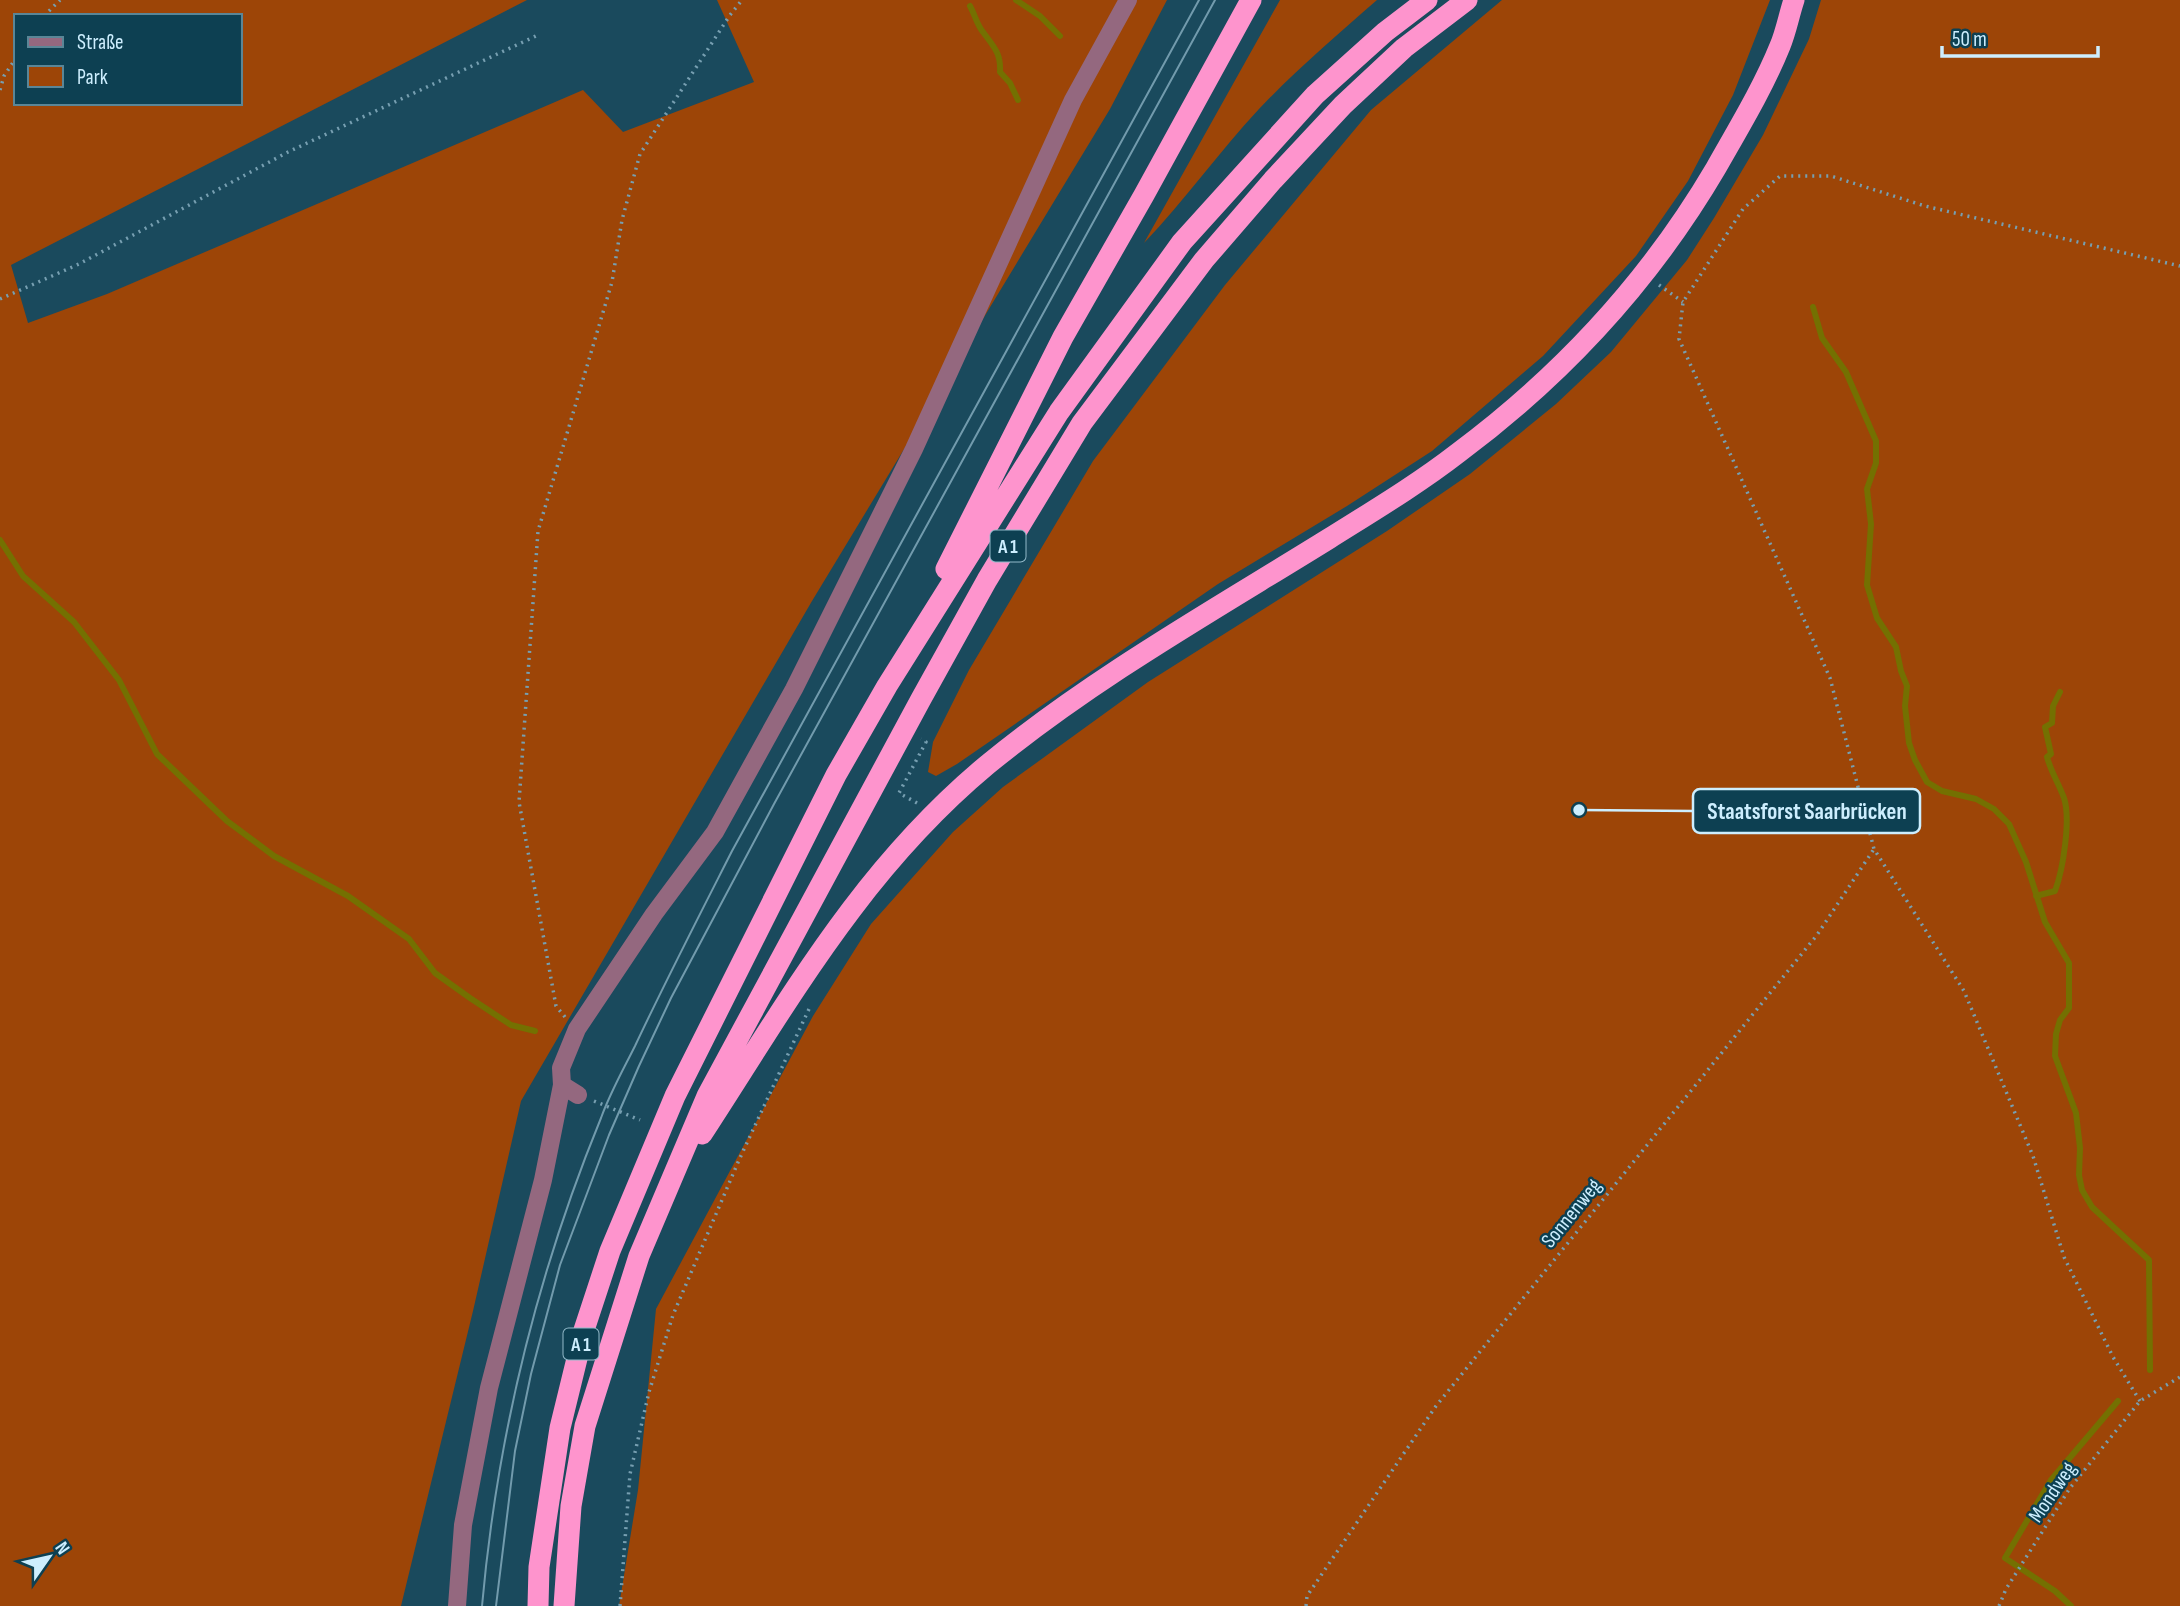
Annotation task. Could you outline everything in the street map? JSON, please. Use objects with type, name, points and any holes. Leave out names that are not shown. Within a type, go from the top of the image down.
[{"type":"highway","points":[[887,686],[1063,337],[1251,0]]},
{"type":"highway","name":"A 1","points":[[538,1606],[540,1567],[560,1428],[584,1330],[610,1251],[675,1096],[836,775],[887,686],[1059,412],[1182,242],[1315,95],[1426,0]]},
{"type":"highway","name":"A 1","points":[[564,1606],[570,1506],[585,1426],[639,1256],[708,1096],[987,580],[1082,423],[1204,260],[1343,105],[1404,48],[1467,0]]},
{"type":"highway","points":[[673,1180],[791,993],[844,917],[886,864],[933,814],[986,766],[1035,728],[1134,659],[1375,510],[1457,454],[1541,386],[1592,337],[1646,274],[1693,207],[1741,124],[1780,46],[1794,0]]},
{"type":"lane","points":[[457,1606],[463,1525],[488,1388],[543,1180],[562,1085],[561,1068],[577,1029],[654,914],[715,832],[756,760],[914,449],[1073,100],[1128,0]]},
{"type":"lane","points":[[562,1085],[578,1095]]},
{"type":"path","points":[[46,14],[60,0]]},
{"type":"path","points":[[577,1029],[556,1006],[519,802],[538,531],[612,282],[622,220],[640,154],[742,0]]},
{"type":"path","points":[[0,299],[79,264],[288,152],[538,35]]},
{"type":"path","points":[[0,90],[4,76],[14,61]]},
{"type":"path","points":[[2180,266],[1925,206],[1831,176],[1780,176],[1743,209],[1683,302],[1679,339],[1830,678],[1874,849],[1964,991],[2034,1156],[2064,1257],[2113,1357],[2140,1401],[2180,1377]]},
{"type":"path","points":[[1657,284],[1683,302]]},
{"type":"path","points":[[904,730],[926,742],[899,793],[933,814]]},
{"type":"path","name":"Sonnenweg","points":[[1306,1606],[1307,1596],[1436,1406],[1817,935],[1874,849]]},
{"type":"path","points":[[621,1606],[630,1474],[649,1392],[673,1314],[739,1160],[814,999]]},
{"type":"path","points":[[578,1095],[640,1120]]},
{"type":"path","name":"Mondweg","points":[[1999,1606],[2006,1589],[2022,1568],[2070,1488],[2140,1401]]},
{"type":"green space","points":[[0,0],[527,0],[11,265],[28,323],[107,294],[583,90],[623,132],[754,82],[717,0],[1167,0],[1110,109],[812,601],[521,1101],[401,1606],[0,1606]]},
{"type":"green space","points":[[1280,0],[1377,0],[1259,109],[1144,243]]},
{"type":"green space","points":[[1502,0],[1770,0],[1733,95],[1688,181],[1636,256],[1543,356],[1432,451],[1218,584],[957,764],[936,776],[928,772],[933,742],[969,670],[1093,461],[1225,285],[1371,110]]},
{"type":"green space","points":[[1821,0],[2180,0],[2180,1606],[619,1606],[638,1490],[656,1309],[813,1016],[871,924],[953,832],[1003,787],[1148,682],[1387,531],[1470,474],[1556,404],[1611,352],[1687,260],[1714,218],[1763,135],[1809,39]]},
{"type":"waterway","points":[[1016,0],[1040,16],[1060,36]]},
{"type":"waterway","points":[[970,6],[979,26],[996,50],[1000,72],[1010,83],[1018,100]]},
{"type":"waterway","points":[[1813,307],[1822,338],[1846,372],[1876,441],[1876,463],[1867,489],[1871,524],[1867,585],[1877,618],[1896,647],[1907,686],[1905,706],[1909,743],[1915,760],[1927,782],[1942,791],[1976,799],[1994,809],[2009,824],[2026,862],[2045,922],[2069,963],[2069,1008],[2060,1020],[2055,1056],[2076,1113],[2082,1190],[2092,1207],[2149,1260],[2150,1370]]},
{"type":"waterway","points":[[0,540],[23,576],[74,622],[119,680],[157,754],[227,821],[274,856],[348,896],[409,939],[435,973],[470,998],[511,1025],[535,1031]]},
{"type":"waterway","points":[[2036,896],[2055,891],[2065,844],[2066,807],[2047,757],[2051,754],[2045,727],[2052,723],[2053,706],[2060,692]]},
{"type":"waterway","points":[[2071,1606],[2055,1591],[2005,1558],[2051,1480],[2118,1401]]},
{"type":"tram line","points":[[482,1606],[498,1481],[523,1358],[558,1236],[608,1100],[732,851],[1199,0]]},
{"type":"tram line","points":[[496,1606],[515,1451],[531,1374],[560,1265],[609,1135],[639,1066],[671,998],[774,804],[1215,0]]},
{"type":"place","name":"Staatsforst Saarbrücken","points":[[1579,810]]}]
